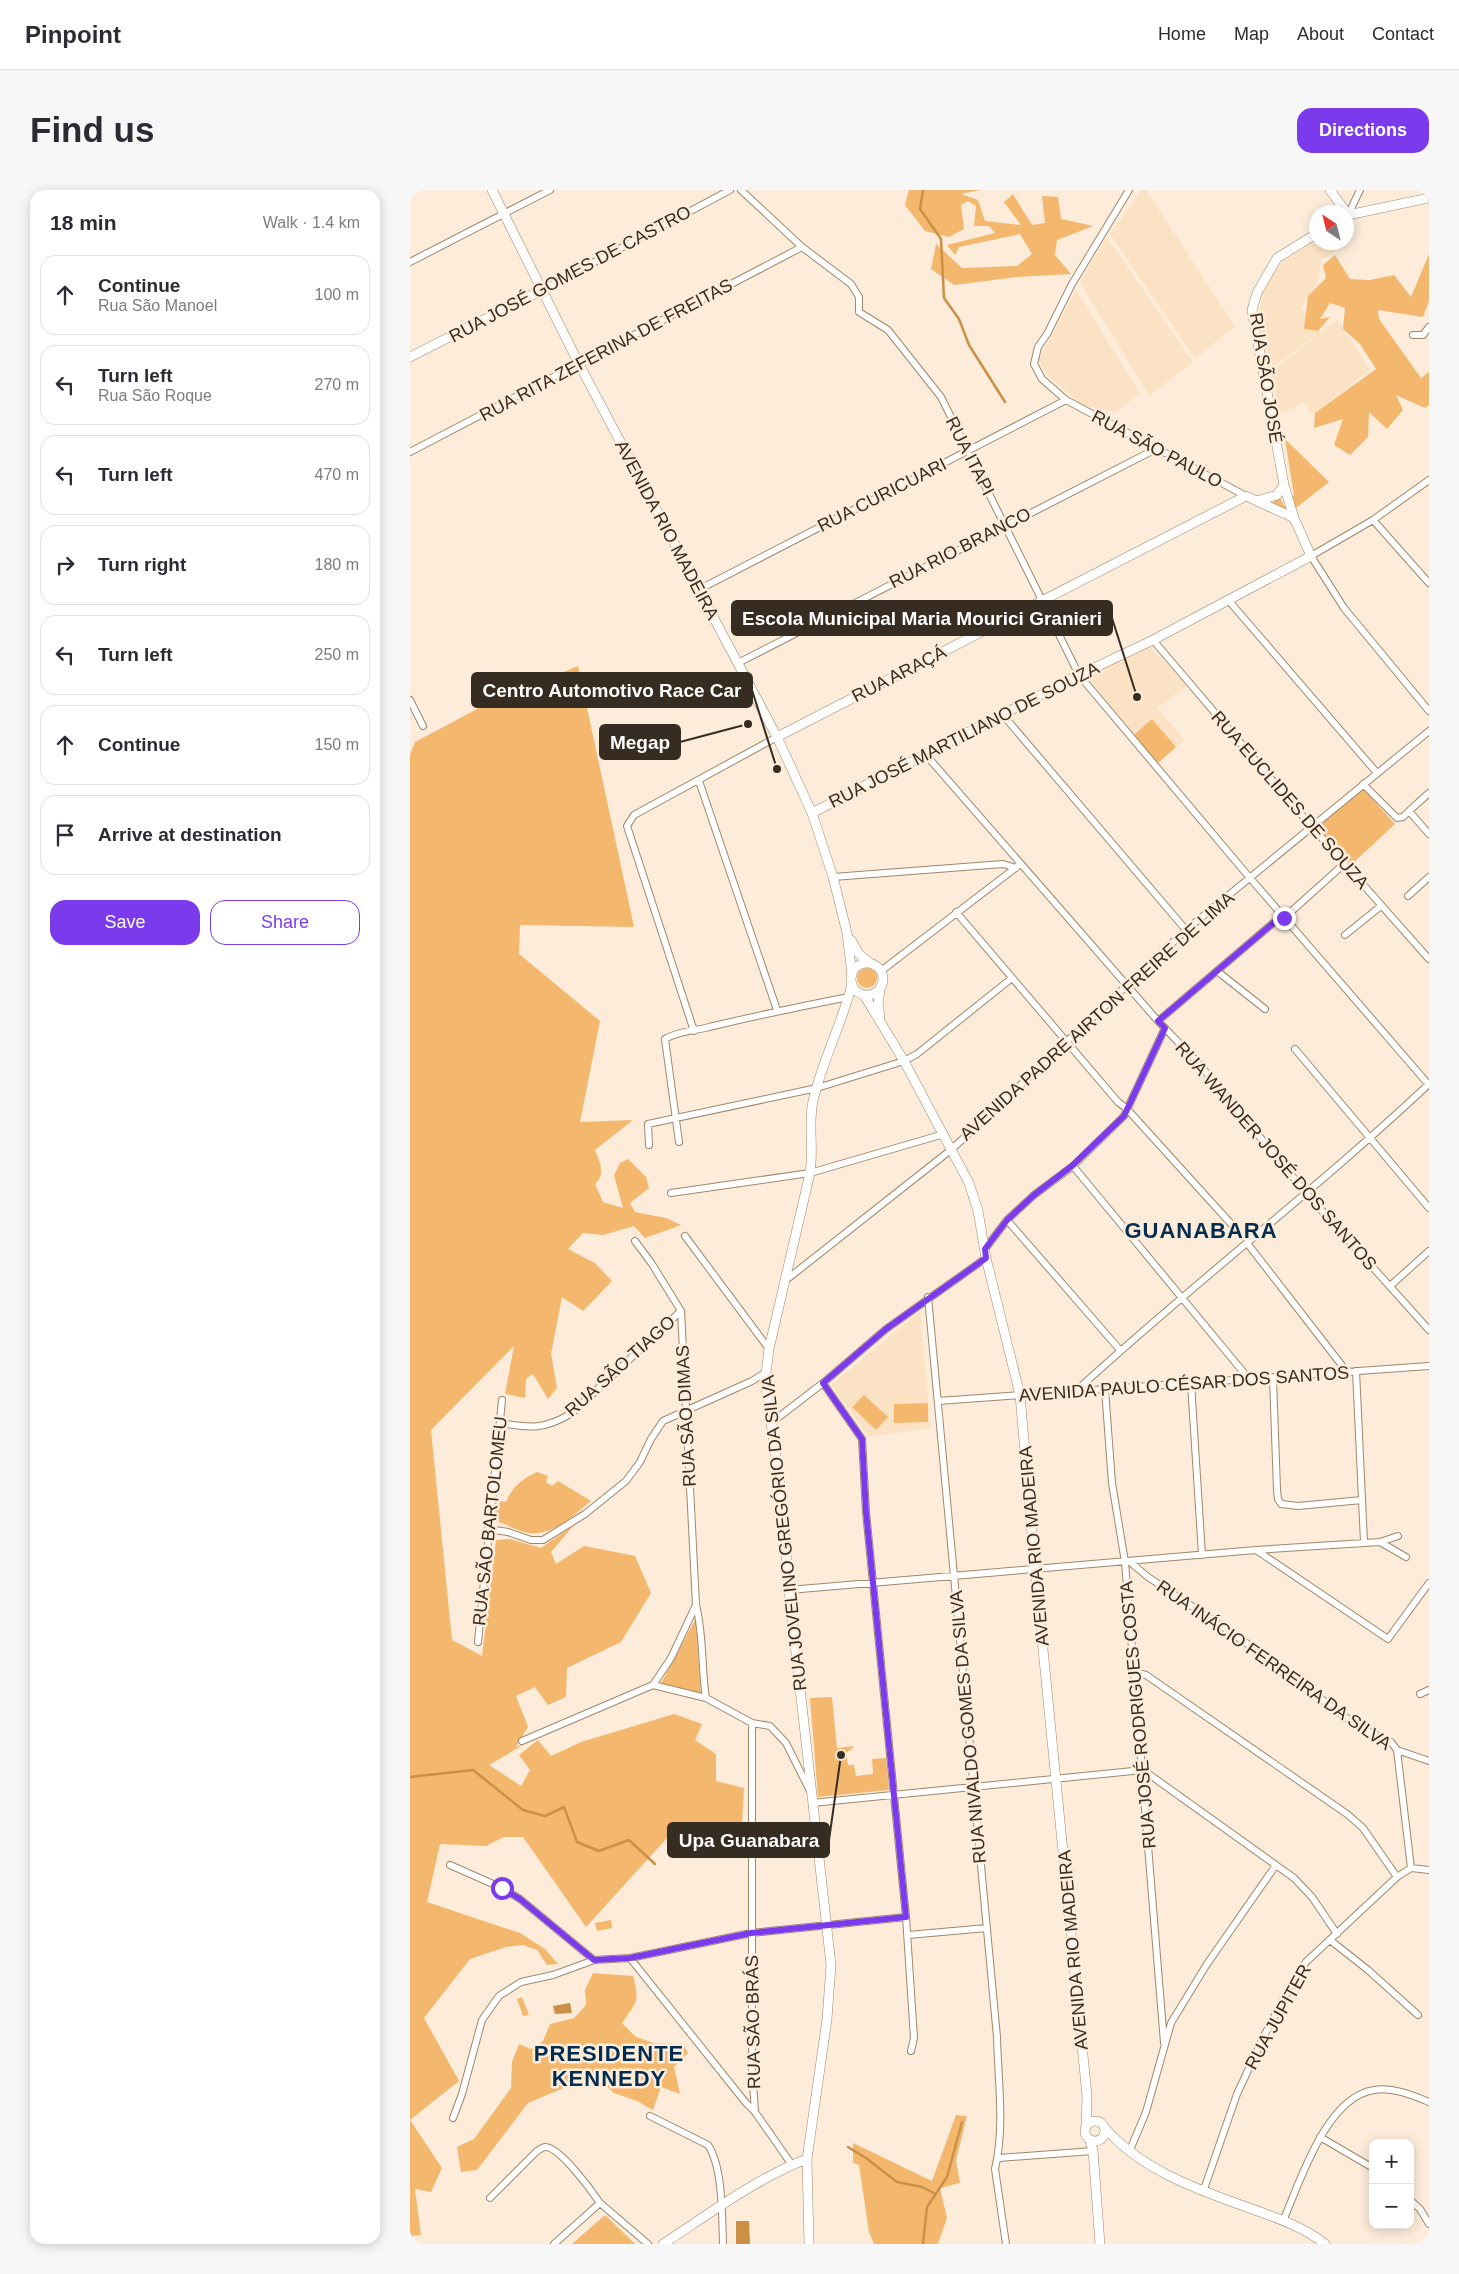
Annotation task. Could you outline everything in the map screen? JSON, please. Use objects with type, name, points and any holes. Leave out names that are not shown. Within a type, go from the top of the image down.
[{"type":"street","name":"AVENIDA RIO MADEIRA","points":[[492,190],[579,364],[777,737],[812,813],[833,877],[847,933],[852,979]]},
{"type":"street","points":[[410,262],[550,190]]},
{"type":"street","name":"RUA JOSÉ GOMES DE CASTRO","points":[[410,357],[542,290],[730,190]]},
{"type":"street","points":[[741,190],[802,247]]},
{"type":"street","name":"RUA SÃO PAULO","points":[[1129,190],[1072,284],[1047,334],[1038,347],[1034,364],[1042,379],[1066,400],[1246,496],[1294,518]]},
{"type":"street","points":[[1330,190],[1341,205]]},
{"type":"street","points":[[1352,205],[1360,190]]},
{"type":"street","points":[[1354,212],[1427,196]]},
{"type":"street","name":"RUA SÃO JOSÉ","points":[[1309,238],[1277,258],[1257,293],[1252,310],[1284,485],[1294,518],[1311,556]]},
{"type":"street","name":"RUA ITAPI","points":[[802,247],[851,284],[859,297],[859,312],[888,330],[941,398],[1079,675],[1284,918],[1429,1085]]},
{"type":"street","name":"RUA RITA ZEFERINA DE FREITAS","points":[[410,452],[802,247]]},
{"type":"street","points":[[1413,335],[1423,335],[1429,327]]},
{"type":"street","name":"RUA CURICUARI","points":[[698,590],[1066,400]]},
{"type":"street","name":"RUA RIO BRANCO","points":[[738,663],[1004,525],[1156,449]]},
{"type":"street","name":"RUA JOSÉ MARTILIANO DE SOUZA","points":[[812,813],[1079,675],[1229,601],[1373,520],[1429,480]]},
{"type":"street","points":[[1257,501],[1277,494],[1284,485]]},
{"type":"street","name":"RUA ARAÇÁ","points":[[694,1031],[626,826],[634,815],[777,737],[1246,496]]},
{"type":"street","points":[[1373,520],[1429,583]]},
{"type":"street","points":[[1311,556],[1344,608],[1429,711]]},
{"type":"street","points":[[1229,601],[1377,774]]},
{"type":"street","name":"RUA EUCLIDES DE SOUZA","points":[[1153,640],[1344,864],[1428,957]]},
{"type":"street","points":[[410,700],[423,726]]},
{"type":"street","points":[[1003,715],[1186,930]]},
{"type":"street","name":"AVENIDA PADRE AIRTON FREIRE DE LIMA","points":[[786,1280],[952,1148],[1186,930],[1429,731]]},
{"type":"street","name":"RUA WANDER JOSÉ DOS SANTOS","points":[[926,755],[1019,866],[1200,1065],[1307,1194],[1429,1330]]},
{"type":"street","points":[[699,781],[777,1010]]},
{"type":"street","points":[[1363,784],[1398,818],[1403,817],[1429,793]]},
{"type":"street","points":[[1409,811],[1429,834]]},
{"type":"street","points":[[833,877],[1003,864],[1019,866]]},
{"type":"street","points":[[1158,1021],[1278,919],[1284,918],[1344,864]]},
{"type":"street","points":[[881,972],[956,912],[1019,866]]},
{"type":"street","points":[[1408,896],[1429,877]]},
{"type":"street","points":[[1345,935],[1381,906]]},
{"type":"street","points":[[956,912],[1118,1102],[1127,1109],[1233,1226]]},
{"type":"street","name":"AVENIDA RIO MADEIRA","points":[[847,933],[859,954],[870,963]]},
{"type":"street","points":[[679,1142],[665,1039],[673,1034],[694,1031],[777,1010],[862,994],[873,995],[880,990],[883,982],[878,967],[870,963],[857,967],[852,979],[862,994]]},
{"type":"street","points":[[1217,971],[1265,1009]]},
{"type":"street","points":[[648,1145],[648,1124],[817,1088],[904,1061],[917,1054],[1012,978]]},
{"type":"street","name":"RUA JOVELINO GREGÓRIO DA SILVA","points":[[809,2244],[808,2159],[831,1984],[827,1925],[789,1590],[781,1491],[764,1381],[769,1349],[810,1173],[813,1144],[811,1123],[813,1101],[849,997],[852,979]]},
{"type":"street","name":"AVENIDA RIO MADEIRA","points":[[880,990],[878,1004],[882,1024]]},
{"type":"street","name":"AVENIDA RIO MADEIRA","points":[[862,994],[904,1061],[969,1183],[978,1211],[986,1254],[1020,1395],[1035,1568],[1087,2096],[1086,2128]]},
{"type":"street","points":[[771,1423],[823,1383],[886,1329],[917,1308],[928,1297],[986,1254],[1007,1220],[1034,1195],[1072,1166],[1124,1116],[1165,1028]]},
{"type":"street","points":[[1295,1049],[1429,1208]]},
{"type":"street","points":[[1076,1391],[1182,1297],[1371,1139],[1429,1085]]},
{"type":"street","points":[[671,1193],[810,1173],[944,1134]]},
{"type":"street","points":[[1072,1166],[1249,1379]]},
{"type":"street","points":[[1007,1220],[1120,1350]]},
{"type":"street","points":[[685,1236],[769,1349]]},
{"type":"street","name":"RUA SÃO DIMAS","points":[[635,1242],[652,1264],[681,1310],[696,1605],[702,1629],[703,1679],[706,1698]]},
{"type":"street","points":[[1247,1243],[1347,1372]]},
{"type":"street","points":[[1390,1286],[1429,1251]]},
{"type":"street","name":"RUA NIVALDO GOMES DA SILVA","points":[[928,1297],[997,2037],[999,2158],[995,2168],[1006,2244]]},
{"type":"street","name":"RUA SÃO TIAGO","points":[[500,1423],[543,1427],[554,1424],[572,1413],[681,1310]]},
{"type":"street","name":"AVENIDA PAULO CÉSAR DOS SANTOS","points":[[938,1401],[1429,1366]]},
{"type":"street","points":[[488,1529],[508,1532],[531,1540],[543,1540],[585,1514],[626,1481],[640,1462],[651,1439],[663,1421],[752,1382],[766,1372]]},
{"type":"street","points":[[1356,1372],[1364,1542]]},
{"type":"street","points":[[1272,1378],[1277,1490],[1278,1499],[1281,1504],[1298,1506],[1362,1500]]},
{"type":"street","points":[[823,1383],[862,1439],[908,1935],[914,2038],[911,2051]]},
{"type":"street","points":[[1191,1383],[1202,1555]]},
{"type":"street","name":"RUA JOSÉ RODRIGUES COSTA","points":[[1106,1388],[1112,1483],[1127,1562],[1164,2043]]},
{"type":"street","name":"RUA SÃO BARTOLOMEU","points":[[478,1642],[502,1400]]},
{"type":"street","points":[[789,1590],[1256,1550],[1380,1542],[1398,1536]]},
{"type":"street","points":[[1380,1542],[1406,1557]]},
{"type":"street","points":[[1256,1550],[1388,1639],[1429,1583]]},
{"type":"street","name":"RUA INÁCIO FERREIRA DA SILVA","points":[[1127,1562],[1245,1642],[1356,1725],[1391,1742],[1398,1750],[1411,1868]]},
{"type":"street","name":"RUA SÃO DIMAS","points":[[652,1685],[671,1658],[696,1605]]},
{"type":"street","points":[[1134,1672],[1146,1675],[1347,1814],[1363,1828],[1397,1877]]},
{"type":"street","points":[[522,1741],[652,1685],[706,1698],[752,1722],[770,1726],[786,1743],[811,1792]]},
{"type":"street","points":[[1420,1694],[1429,1690]]},
{"type":"street","name":"RUA SÃO BRÁS","points":[[752,1722],[752,2068],[755,2112]]},
{"type":"street","points":[[1398,1750],[1429,1761]]},
{"type":"street","points":[[812,1803],[1143,1770],[1294,1878],[1312,1897],[1337,1934]]},
{"type":"street","points":[[450,1865],[502,1888],[520,1899],[594,1960]]},
{"type":"street","points":[[1128,2148],[1146,2112],[1171,2023],[1207,1964],[1276,1865]]},
{"type":"street","points":[[1411,1868],[1429,1870]]},
{"type":"street","name":"RUA JUPITER","points":[[1203,2192],[1237,2094],[1264,2036],[1306,1962],[1370,1900],[1397,1877],[1411,1868]]},
{"type":"street","points":[[453,2118],[462,2094],[482,2020],[499,1996],[521,1982],[553,1975],[594,1960],[630,1958],[751,1933],[906,1917]]},
{"type":"street","points":[[908,1935],[987,1928]]},
{"type":"street","points":[[1330,1940],[1368,1970],[1418,2015]]},
{"type":"street","points":[[630,1958],[755,2112],[792,2165]]},
{"type":"street","points":[[1283,2221],[1320,2138],[1329,2121],[1342,2107],[1357,2096],[1371,2090],[1399,2091],[1429,2102]]},
{"type":"street","name":"AVENIDA RIO MADEIRA","points":[[1087,2096],[1092,2111],[1102,2124],[1128,2148]]},
{"type":"street","points":[[650,2116],[708,2145],[713,2154],[722,2205],[723,2244]]},
{"type":"street","points":[[999,2158],[1093,2150],[1105,2133],[1102,2124],[1093,2122],[1086,2128],[1086,2134],[1093,2150],[1100,2244]]},
{"type":"street","points":[[1320,2138],[1369,2166]]},
{"type":"street","points":[[1089,2139],[1101,2140],[1128,2148],[1166,2175],[1203,2192],[1283,2221],[1324,2244]]},
{"type":"street","points":[[490,2198],[538,2150],[544,2147],[551,2148],[584,2180],[600,2202],[648,2244]]},
{"type":"street","points":[[663,2244],[722,2205],[792,2165],[808,2159]]},
{"type":"street","points":[[554,2244],[600,2202]]},
{"type":"street","points":[[1414,2204],[1420,2209],[1429,2224]]},
{"type":"shaded area","points":[[909,190],[980,190],[961,194],[978,200],[985,221],[1021,225],[1004,202],[1013,194],[1032,225],[1045,223],[1042,196],[1058,197],[1061,219],[1093,226],[1057,240],[1055,255],[1071,274],[1017,277],[954,285],[931,269],[936,244],[962,268],[1017,266],[1032,254],[1020,234],[959,247],[955,255],[947,245],[995,233],[989,226],[974,226],[976,206],[968,201],[961,205],[964,229],[949,237],[925,231],[905,205]]},
{"type":"shaded area","points":[[1141,190],[1146,190],[1235,326],[1195,359],[1110,234]]},
{"type":"shaded area","points":[[1107,237],[1193,362],[1149,396],[1080,282]]},
{"type":"shaded area","points":[[1309,245],[1309,250],[1336,251],[1321,260],[1319,279],[1301,309],[1321,332],[1337,320],[1370,370],[1312,415],[1303,402],[1279,416],[1271,372],[1320,333],[1271,368],[1259,317],[1263,289],[1283,261]]},
{"type":"shaded area","points":[[1429,254],[1429,301],[1423,317],[1378,310],[1379,319],[1421,378],[1429,372],[1429,405],[1425,408],[1396,395],[1403,410],[1387,429],[1369,412],[1368,437],[1350,455],[1334,445],[1343,419],[1314,428],[1315,413],[1376,369],[1360,344],[1343,329],[1345,308],[1330,303],[1320,319],[1330,317],[1318,331],[1304,329],[1308,296],[1326,278],[1323,265],[1335,255],[1350,279],[1370,280],[1394,275],[1411,297]]},
{"type":"shaded area","points":[[1076,290],[1140,393],[1116,412],[1082,405],[1045,372],[1039,359]]},
{"type":"shaded area","points":[[1285,439],[1329,482],[1296,508],[1284,509],[1272,503],[1280,498],[1285,507],[1294,495]]},
{"type":"shaded area","points":[[1149,645],[1186,686],[1157,708],[1185,740],[1157,763],[1086,676]]},
{"type":"shaded area","points":[[578,666],[634,927],[520,925],[519,954],[600,1021],[580,1122],[633,1120],[595,1150],[601,1172],[595,1184],[603,1202],[623,1208],[614,1175],[620,1163],[628,1159],[646,1177],[649,1188],[630,1203],[635,1212],[666,1218],[681,1225],[645,1238],[634,1226],[603,1235],[583,1233],[568,1249],[595,1263],[612,1281],[583,1311],[562,1297],[551,1354],[557,1388],[548,1399],[533,1374],[526,1379],[525,1398],[505,1394],[514,1346],[431,1430],[452,1640],[482,1656],[496,1540],[510,1539],[541,1548],[574,1525],[551,1552],[556,1564],[584,1546],[635,1556],[651,1593],[621,1642],[567,1668],[566,1697],[548,1705],[535,1687],[516,1696],[528,1727],[516,1747],[523,1745],[489,1765],[521,1786],[530,1770],[519,1755],[538,1740],[551,1756],[581,1742],[674,1714],[702,1724],[695,1740],[716,1754],[716,1781],[744,1788],[741,1843],[694,1845],[677,1827],[586,1927],[523,1837],[504,1837],[486,1846],[440,1844],[427,1902],[520,1933],[545,1949],[558,1964],[547,1965],[537,1950],[523,1945],[506,1947],[470,1959],[424,2018],[459,2081],[410,2120],[410,755],[415,742],[496,699]]},
{"type":"shaded area","points":[[1152,719],[1176,747],[1158,763],[1134,735]]},
{"type":"shaded area","points":[[1363,789],[1395,824],[1352,864],[1317,828]]},
{"type":"shaded area","points":[[867,968],[874,971],[877,978],[874,985],[867,988],[860,985],[857,978],[860,971]]},
{"type":"shaded area","points":[[920,1311],[931,1428],[869,1437],[831,1385]]},
{"type":"shaded area","points":[[864,1395],[888,1417],[876,1430],[852,1407]]},
{"type":"shaded area","points":[[928,1403],[928,1422],[894,1423],[894,1404]]},
{"type":"shaded area","points":[[537,1472],[548,1476],[546,1482],[552,1486],[558,1481],[591,1501],[555,1528],[538,1533],[517,1530],[499,1522],[494,1508],[495,1500],[506,1502],[518,1484]]},
{"type":"shaded area","points":[[696,1618],[701,1697],[659,1687]]},
{"type":"shaded area","points":[[832,1697],[837,1748],[853,1746],[846,1753],[848,1765],[854,1765],[856,1776],[873,1774],[872,1759],[886,1758],[889,1790],[818,1797],[810,1698]]},
{"type":"shaded area","points":[[611,1920],[612,1928],[597,1931],[595,1923]]},
{"type":"shaded area","points":[[593,1973],[633,1976],[637,1997],[622,2023],[636,2037],[654,2043],[683,2044],[688,2053],[674,2067],[680,2094],[661,2087],[653,2110],[637,2101],[614,2093],[594,2075],[528,2103],[477,2170],[461,2172],[457,2147],[474,2139],[511,2088],[512,2062],[519,2044],[531,2049],[543,2041],[550,2024],[574,2018],[586,2005],[585,1990]]},
{"type":"shaded area","points":[[522,1997],[529,2015],[523,2016],[517,1999]]},
{"type":"shaded area","points":[[570,2003],[572,2013],[555,2014],[553,2006]]},
{"type":"shaded area","points":[[956,2115],[967,2116],[956,2160],[960,2183],[940,2188],[947,2218],[938,2244],[874,2244],[869,2232],[859,2165],[853,2163],[853,2143],[932,2181]]},
{"type":"shaded area","points":[[410,2120],[442,2168],[431,2192],[415,2189],[421,2235],[410,2236]]},
{"type":"shaded area","points":[[605,2215],[635,2244],[572,2244]]},
{"type":"shaded area","points":[[736,2221],[749,2221],[750,2244],[736,2244]]},
{"type":"waterway","points":[[923,190],[920,209],[941,239],[944,298],[959,319],[969,345],[1005,402]]},
{"type":"waterway","points":[[410,1777],[473,1770],[523,1810],[545,1816],[564,1807],[577,1842],[599,1851],[629,1840],[655,1864]]},
{"type":"waterway","points":[[923,2244],[927,2207],[947,2177],[962,2122]]},
{"type":"waterway","points":[[848,2147],[866,2158],[897,2182],[922,2187],[936,2194]]},
{"type":"place","name":"Escola Municipal Maria Mourici Granieri","points":[[1137,697]]},
{"type":"place","name":"Megap","points":[[748,724]]},
{"type":"place","name":"Centro Automotivo Race Car","points":[[777,769]]},
{"type":"place","name":"Upa Guanabara","points":[[841,1755]]},
{"type":"district","name":"GUANABARA","points":[[1201,1230]]},
{"type":"district","name":"PRESIDENTE KENNEDY","points":[[609,2066]]},
{"type":"route","points":[[502,1888],[520,1899],[594,1960],[630,1958],[751,1933],[906,1917],[866,1512],[862,1439],[823,1383],[886,1329],[917,1308],[928,1297],[986,1258],[985,1249],[1007,1220],[1034,1195],[1072,1166],[1124,1116],[1165,1028],[1158,1021],[1278,919],[1284,918]]}]
